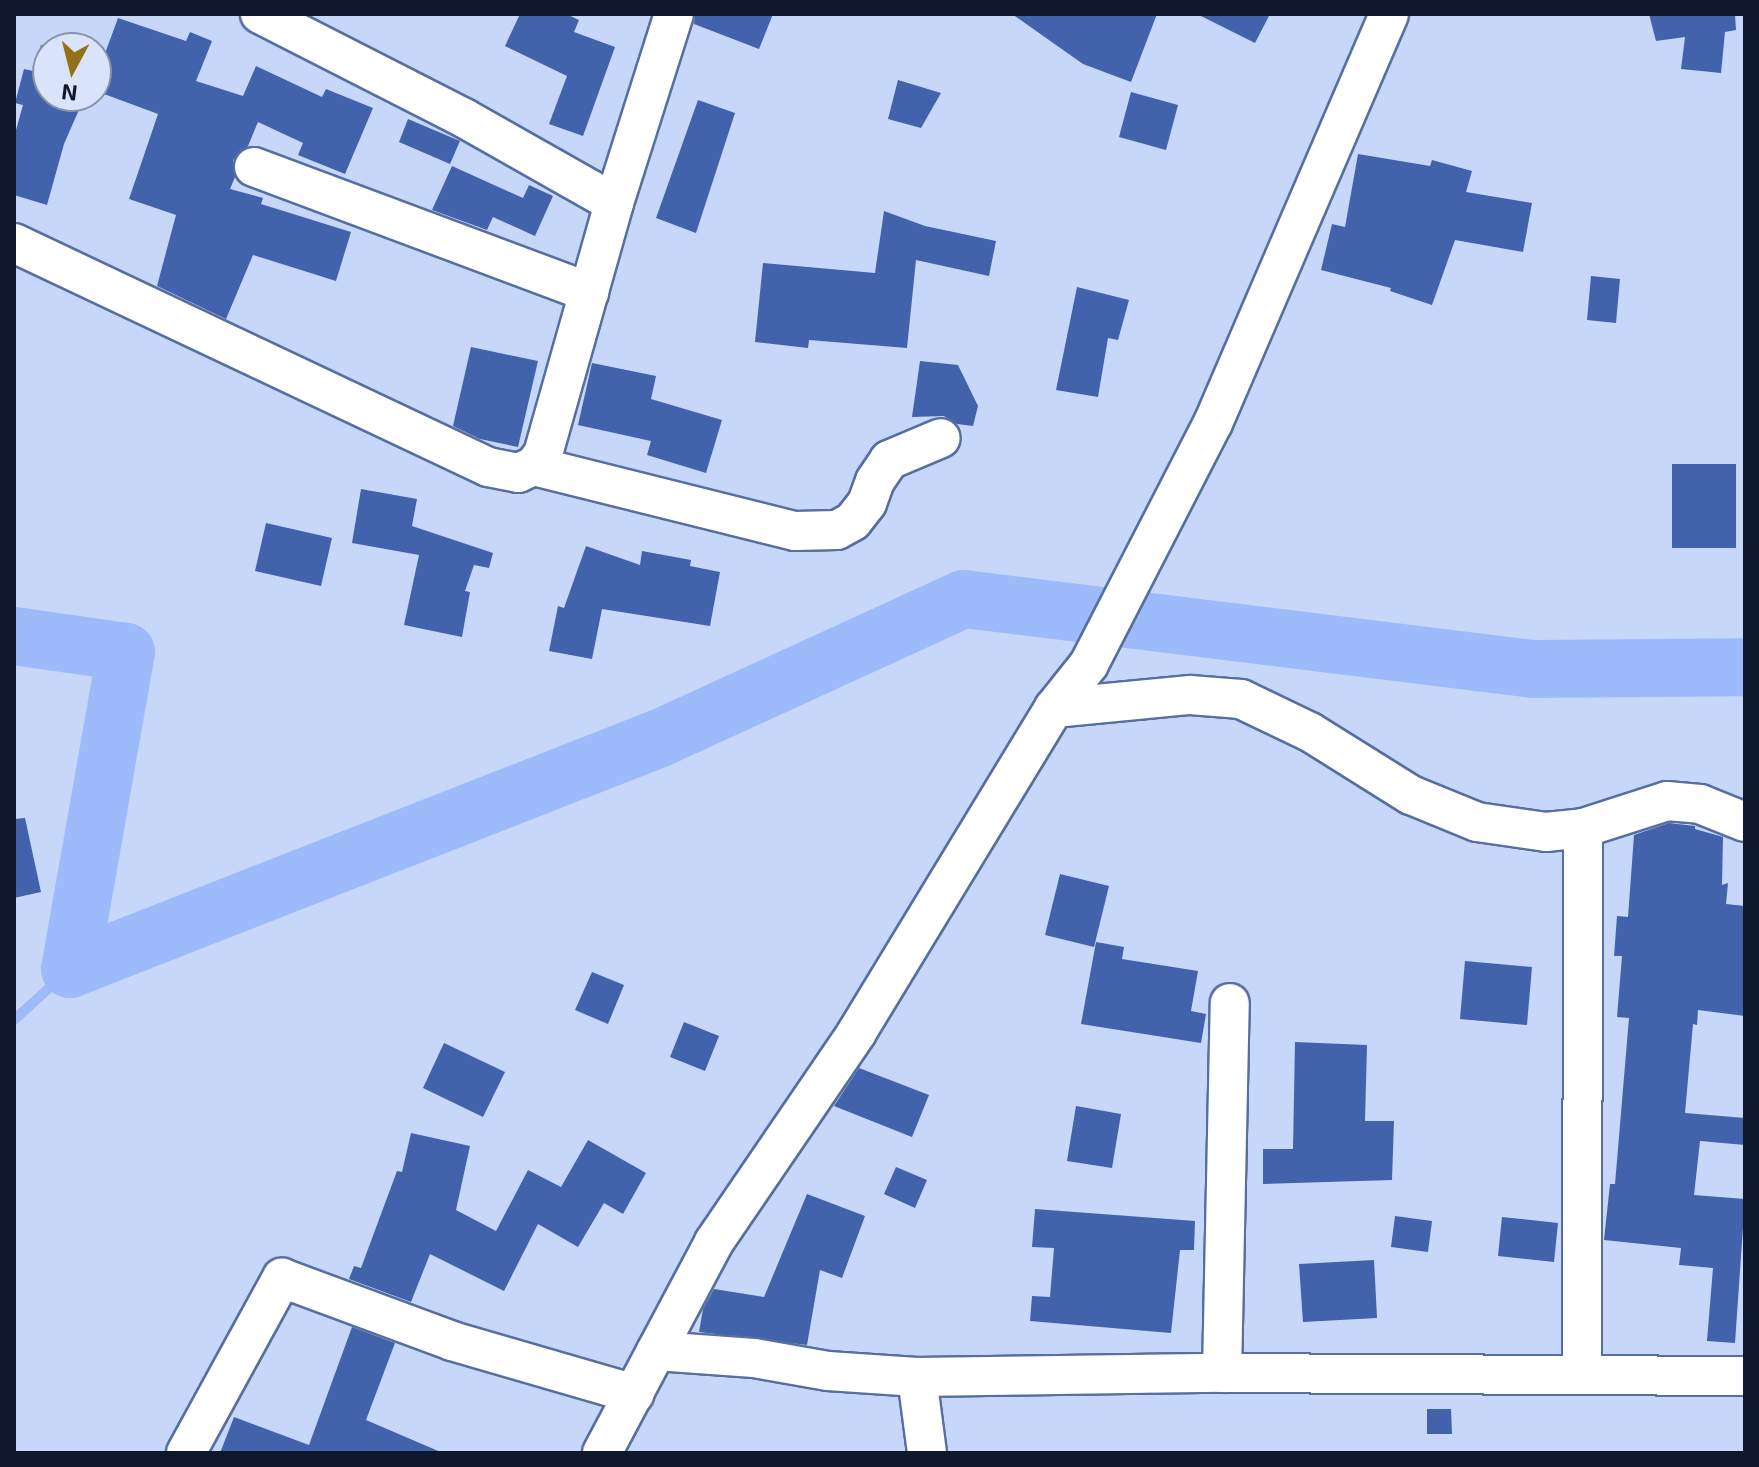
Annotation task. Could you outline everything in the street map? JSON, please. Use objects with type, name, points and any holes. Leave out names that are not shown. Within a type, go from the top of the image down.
[{"type":"street","points":[[260,14],[464,118],[614,203]]},
{"type":"street","points":[[14,243],[488,467],[518,473],[534,466],[543,454],[614,203],[674,14]]},
{"type":"street","points":[[602,1453],[714,1242],[857,1032],[1054,708],[1089,664],[1213,423],[1389,14]]},
{"type":"street","points":[[254,167],[589,292]]},
{"type":"street","points":[[534,466],[795,531],[837,530],[853,521],[867,503],[875,481],[889,460],[941,438]]},
{"type":"street","points":[[1054,708],[1190,695],[1241,699],[1310,732],[1411,795],[1477,822],[1546,832],[1583,828],[1667,801],[1700,804],[1745,822]]},
{"type":"street","points":[[1582,1372],[1583,828]]},
{"type":"street","points":[[1222,1373],[1230,1003]]},
{"type":"street","points":[[186,1453],[282,1278],[452,1341],[634,1394]]},
{"type":"street","points":[[656,1351],[754,1358],[828,1371],[917,1377],[1582,1372],[1745,1376]]},
{"type":"street","points":[[917,1377],[927,1453]]},
{"type":"building","points":[[520,14],[566,14],[579,20],[574,32],[615,47],[583,136],[549,124],[567,76],[505,46]]},
{"type":"building","points":[[695,14],[773,14],[759,49],[694,24]]},
{"type":"building","points":[[1012,14],[1157,14],[1131,82],[1083,64]]},
{"type":"building","points":[[1197,14],[1270,14],[1255,43]]},
{"type":"building","points":[[1649,14],[1735,14],[1736,30],[1725,32],[1721,73],[1681,69],[1685,37],[1656,41]]},
{"type":"building","points":[[118,18],[186,41],[190,32],[212,41],[196,81],[243,96],[256,66],[322,97],[326,89],[373,108],[345,174],[298,155],[303,143],[258,122],[248,146],[233,160],[235,177],[230,189],[263,198],[261,204],[351,232],[336,281],[253,255],[226,319],[157,286],[176,215],[129,199],[158,114],[112,97],[112,34]]},
{"type":"building","points":[[24,69],[32,71],[32,112],[78,112],[64,144],[47,205],[14,195],[14,137],[23,105],[15,103]]},
{"type":"building","points":[[898,80],[941,93],[921,128],[888,119]]},
{"type":"building","points":[[1131,92],[1178,105],[1166,150],[1119,137]]},
{"type":"building","points":[[698,100],[735,113],[696,233],[656,218]]},
{"type":"building","points":[[408,119],[460,141],[450,164],[399,142]]},
{"type":"building","points":[[1358,154],[1430,166],[1432,160],[1472,171],[1466,192],[1532,203],[1523,252],[1455,240],[1432,305],[1390,291],[1391,288],[1321,270],[1332,224],[1345,227]]},
{"type":"building","points":[[452,166],[523,198],[529,185],[553,196],[535,236],[493,217],[487,230],[432,210]]},
{"type":"building","points":[[884,211],[925,226],[996,241],[989,276],[916,260],[907,348],[809,340],[808,348],[755,342],[763,263],[875,273]]},
{"type":"building","points":[[1591,276],[1620,279],[1616,323],[1587,320]]},
{"type":"building","points":[[1077,287],[1129,300],[1118,340],[1108,338],[1098,397],[1056,390]]},
{"type":"building","points":[[471,347],[538,361],[518,447],[480,439],[453,426]]},
{"type":"building","points":[[920,361],[958,365],[978,406],[973,426],[957,424],[944,416],[912,417]]},
{"type":"building","points":[[592,363],[656,376],[651,399],[722,420],[706,473],[647,455],[651,441],[578,425]]},
{"type":"building","points":[[1672,464],[1736,464],[1736,548],[1672,548]]},
{"type":"building","points":[[361,489],[417,499],[412,526],[493,553],[489,568],[474,565],[465,591],[470,592],[462,637],[404,625],[419,555],[352,543]]},
{"type":"building","points":[[266,523],[332,538],[321,586],[255,571]]},
{"type":"building","points":[[586,546],[640,565],[642,551],[691,560],[690,566],[720,572],[710,626],[602,609],[592,659],[549,651],[558,606],[564,608]]},
{"type":"building","points":[[25,818],[41,892],[14,898],[14,819]]},
{"type":"building","points":[[1669,823],[1695,826],[1695,829],[1723,837],[1722,885],[1728,883],[1726,904],[1745,906],[1745,1016],[1698,1010],[1697,1025],[1693,1024],[1685,1113],[1745,1118],[1745,1145],[1700,1141],[1694,1195],[1745,1199],[1735,1343],[1707,1341],[1713,1268],[1679,1265],[1681,1248],[1604,1240],[1610,1184],[1615,1184],[1629,1018],[1617,1017],[1622,956],[1614,956],[1617,916],[1628,917],[1634,835]]},
{"type":"building","points":[[1060,874],[1109,886],[1094,947],[1045,935]]},
{"type":"building","points":[[1096,942],[1124,947],[1122,959],[1198,971],[1191,1011],[1206,1014],[1201,1043],[1081,1024]]},
{"type":"building","points":[[1465,961],[1532,967],[1527,1025],[1460,1019]]},
{"type":"building","points":[[592,972],[624,985],[608,1024],[575,1010]]},
{"type":"building","points":[[684,1022],[719,1036],[705,1071],[670,1057]]},
{"type":"building","points":[[1295,1042],[1367,1045],[1365,1121],[1394,1121],[1392,1180],[1263,1184],[1263,1149],[1293,1149]]},
{"type":"building","points":[[444,1043],[505,1072],[483,1117],[423,1088]]},
{"type":"building","points":[[859,1068],[929,1095],[912,1137],[834,1106]]},
{"type":"building","points":[[1076,1106],[1121,1114],[1112,1168],[1067,1161]]},
{"type":"building","points":[[411,1133],[470,1146],[456,1210],[496,1231],[528,1170],[561,1187],[588,1140],[646,1173],[623,1214],[604,1203],[578,1247],[538,1224],[504,1291],[430,1254],[411,1302],[349,1279],[354,1266],[361,1268],[397,1171],[402,1172]]},
{"type":"building","points":[[896,1167],[927,1180],[915,1208],[884,1194]]},
{"type":"building","points":[[807,1194],[865,1216],[842,1278],[820,1270],[807,1345],[699,1332],[703,1309],[714,1289],[764,1297]]},
{"type":"building","points":[[1035,1209],[1195,1221],[1194,1250],[1180,1250],[1171,1333],[1030,1321],[1032,1296],[1050,1297],[1054,1248],[1032,1247]]},
{"type":"building","points":[[1395,1216],[1432,1221],[1428,1252],[1391,1247]]},
{"type":"building","points":[[1502,1217],[1558,1223],[1554,1262],[1498,1256]]},
{"type":"building","points":[[1374,1260],[1377,1318],[1303,1322],[1299,1264]]},
{"type":"building","points":[[352,1327],[395,1343],[366,1420],[443,1453],[220,1453],[234,1417],[309,1445]]},
{"type":"building","points":[[1427,1409],[1451,1409],[1452,1434],[1427,1434]]},
{"type":"waterway","points":[[14,636],[126,652],[70,969],[660,738],[964,599],[1533,669],[1745,667]]},
{"type":"waterway","points":[[14,1020],[70,969]]}]
